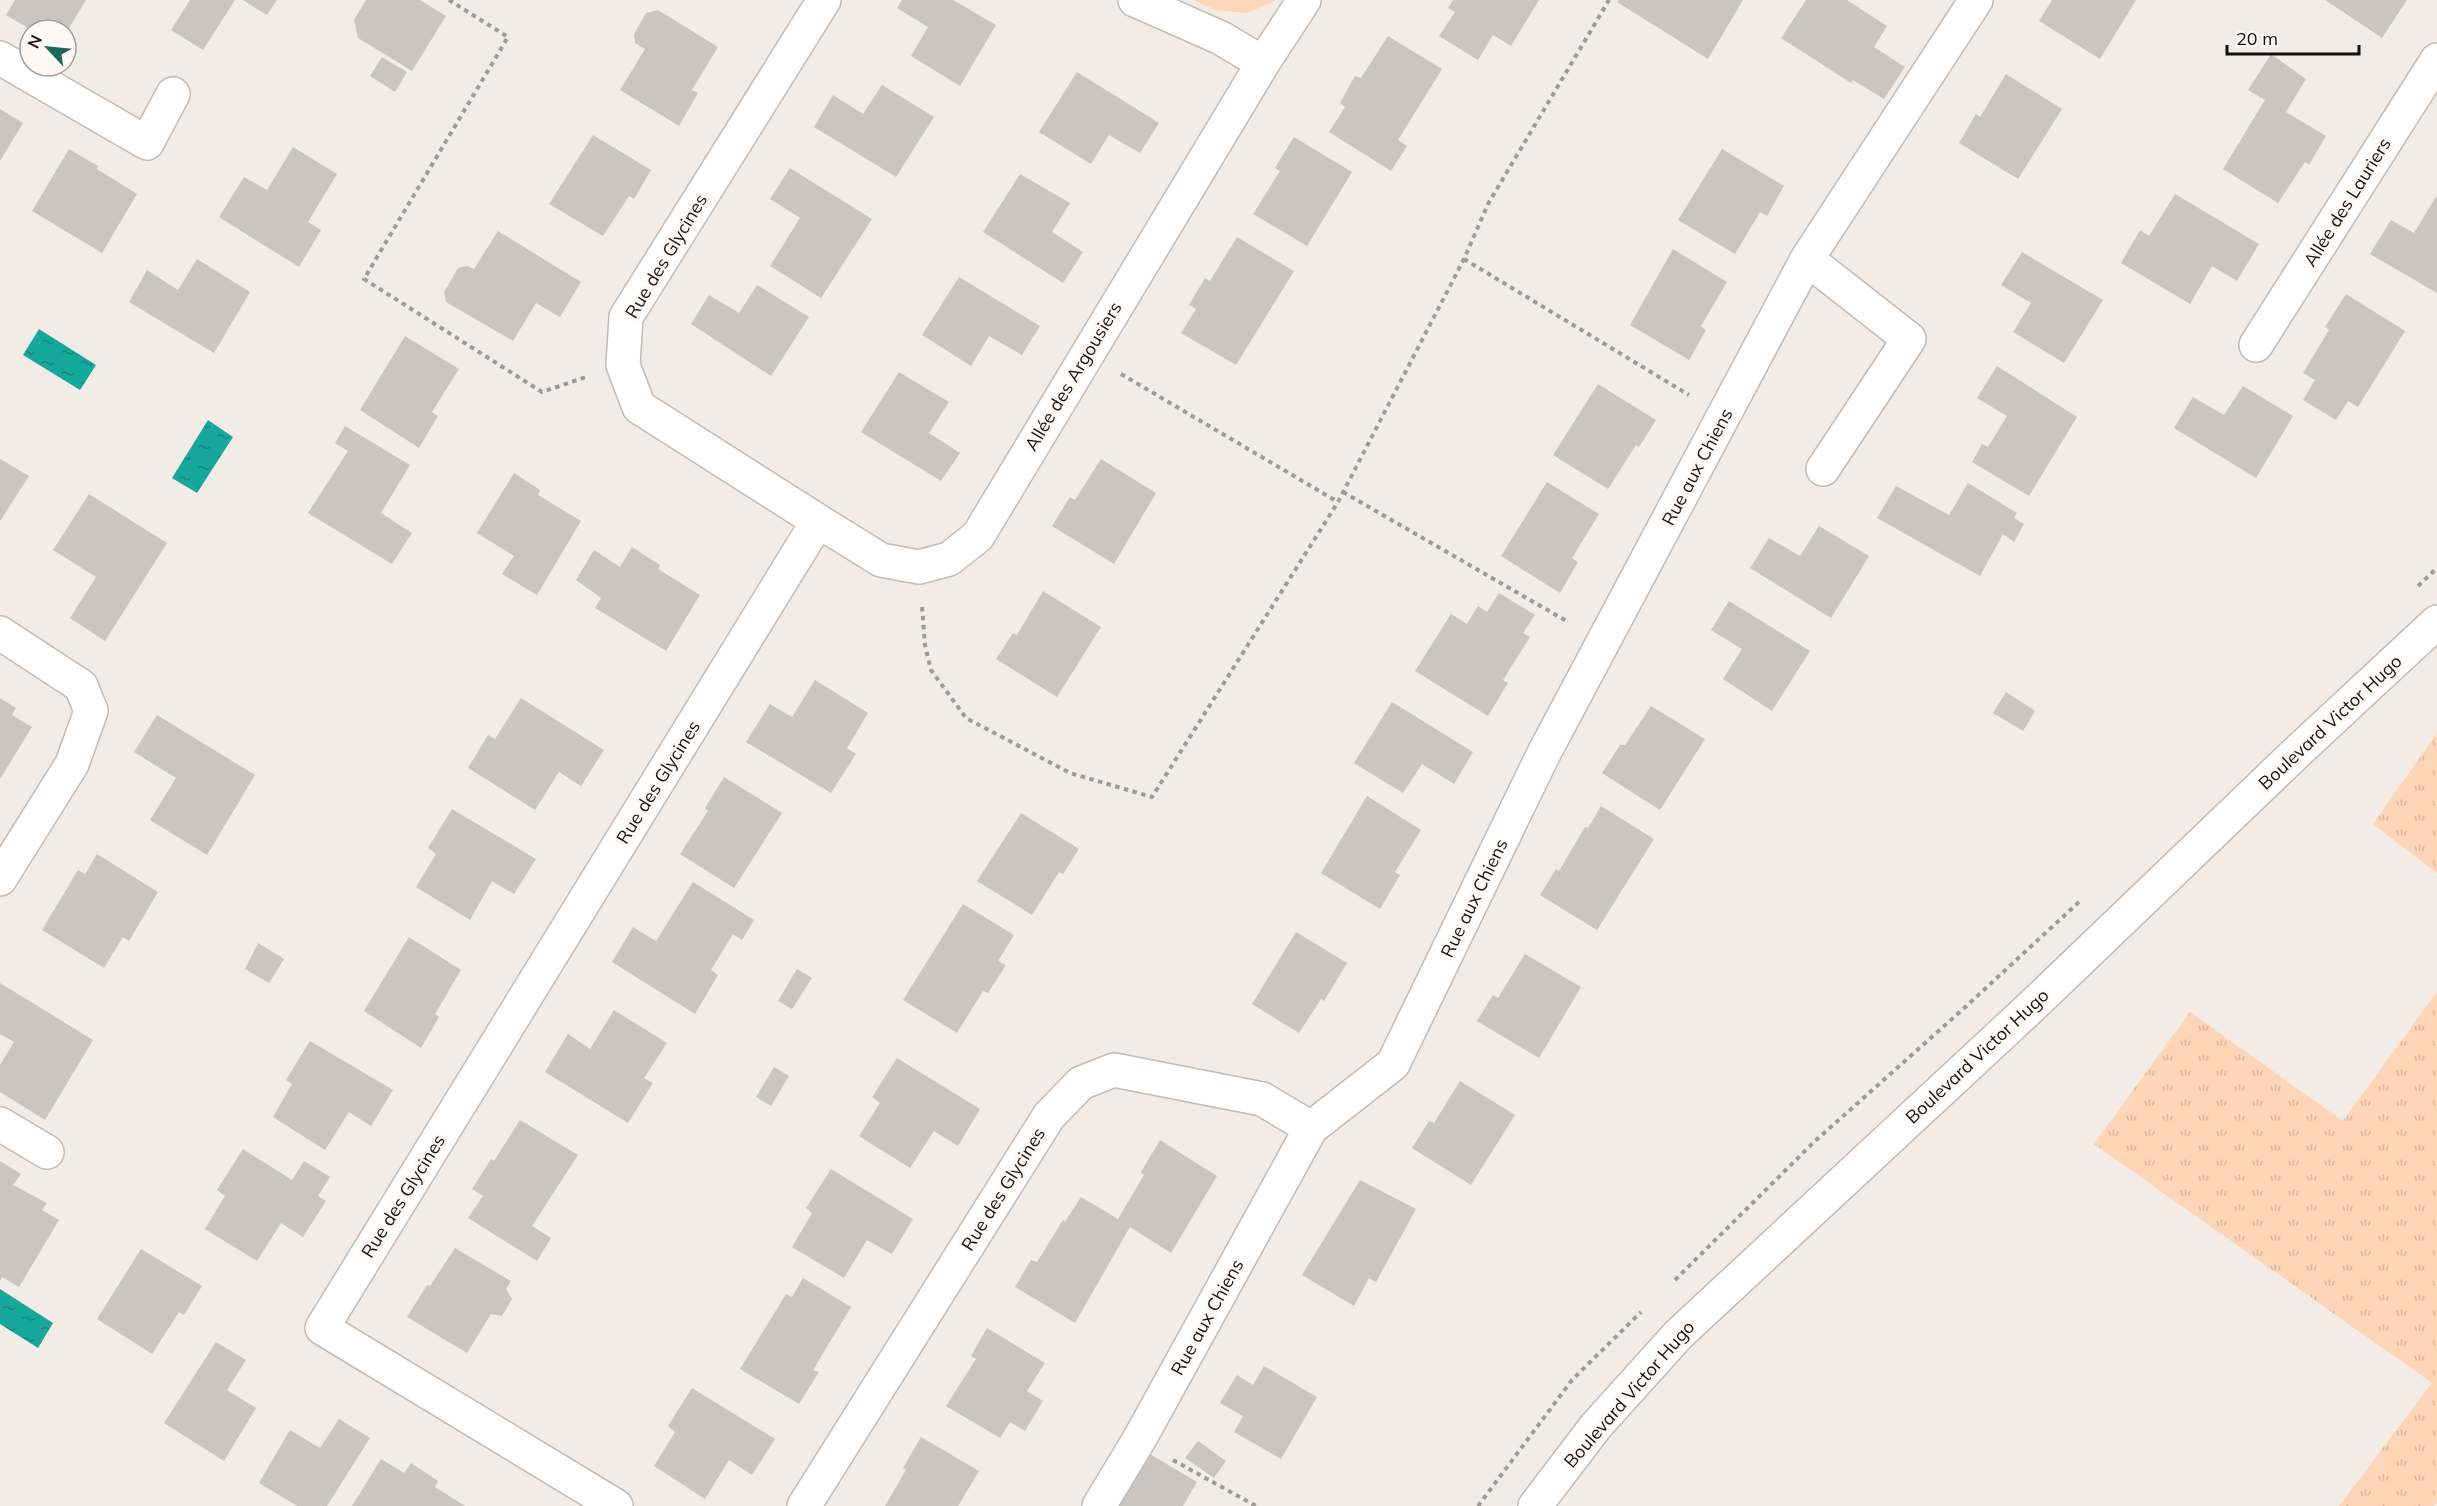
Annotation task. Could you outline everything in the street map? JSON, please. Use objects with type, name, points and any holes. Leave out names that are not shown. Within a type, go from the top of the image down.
[{"type":"street","name":"Rue des Glycines","points":[[616,1506],[322,1328],[818,521],[639,407],[623,365],[626,317],[824,0]]},
{"type":"street","points":[[1135,0],[1221,38],[1263,63]]},
{"type":"street","name":"Allée des Argousiers","points":[[818,521],[881,560],[919,567],[949,559],[978,536],[1263,63],[1304,0]]},
{"type":"street","name":"Rue aux Chiens","points":[[1100,1506],[1311,1128],[1393,1064],[1544,755],[1807,259],[1976,0]]},
{"type":"street","points":[[0,58],[147,142],[173,94]]},
{"type":"street","name":"Allée des Lauriers","points":[[2256,345],[2437,60]]},
{"type":"street","points":[[1807,259],[1909,339],[1823,469]]},
{"type":"street","name":"Boulevard Victor Hugo","points":[[1535,1506],[1596,1426],[1678,1335],[2023,1014],[2437,622]]},
{"type":"street","points":[[0,633],[81,686],[91,711],[72,764],[0,879]]},
{"type":"street","name":"Rue des Glycines","points":[[804,1506],[1049,1116],[1082,1083],[1114,1070],[1262,1099],[1311,1128]]},
{"type":"street","points":[[0,1124],[47,1152]]},
{"type":"path","points":[[449,0],[508,37],[364,279],[542,392],[623,365]]},
{"type":"path","points":[[919,567],[925,645],[931,670],[966,718],[1070,773],[1152,796],[1338,502],[1464,259],[1488,204],[1609,0]]},
{"type":"path","points":[[1464,259],[1724,416]]},
{"type":"path","points":[[1087,354],[1338,502]]},
{"type":"path","points":[[1343,492],[1603,643]]},
{"type":"path","points":[[1140,1438],[1183,1466],[1257,1506]]},
{"type":"green space","points":[[1194,0],[1276,0],[1248,13],[1216,10]]},
{"type":"green space","points":[[2437,733],[2437,873],[2373,824]]},
{"type":"green space","points":[[2437,992],[2437,1502],[2434,1506],[2339,1506],[2432,1383],[2094,1144],[2190,1012],[2343,1121]]},
{"type":"water","points":[[39,329],[96,365],[80,390],[23,355]]},
{"type":"water","points":[[208,420],[233,437],[197,493],[172,478]]},
{"type":"water","points":[[0,1289],[53,1323],[38,1348],[0,1324]]},
{"type":"building","points":[[15,0],[86,0],[75,18],[18,18],[18,22],[6,15]]},
{"type":"building","points":[[190,0],[235,0],[203,50],[171,30]]},
{"type":"building","points":[[243,0],[277,0],[267,15]]},
{"type":"building","points":[[366,0],[420,0],[446,16],[412,71],[358,38],[354,20]]},
{"type":"building","points":[[902,0],[953,0],[996,25],[960,86],[911,56],[928,27],[897,8]]},
{"type":"building","points":[[1453,0],[1539,0],[1511,46],[1493,35],[1478,60],[1439,36],[1455,12],[1448,8]]},
{"type":"building","points":[[1619,0],[1743,0],[1708,59],[1617,2]]},
{"type":"building","points":[[1806,0],[1847,0],[1887,26],[1874,47],[1905,67],[1884,99],[1853,80],[1851,83],[1781,38]]},
{"type":"building","points":[[2052,0],[2136,0],[2100,59],[2039,21]]},
{"type":"building","points":[[2325,0],[2407,0],[2382,38]]},
{"type":"building","points":[[658,10],[718,47],[692,90],[698,93],[679,126],[620,90],[645,49],[635,43],[634,34],[646,13]]},
{"type":"building","points":[[1388,36],[1442,69],[1398,140],[1407,146],[1391,171],[1329,132],[1345,107],[1340,103],[1355,76],[1361,78]]},
{"type":"building","points":[[2271,54],[2306,79],[2286,112],[2326,136],[2309,165],[2305,162],[2278,203],[2223,169],[2265,100],[2248,90]]},
{"type":"building","points":[[382,57],[407,72],[395,92],[370,76]]},
{"type":"building","points":[[1077,72],[1159,123],[1140,153],[1109,135],[1091,164],[1039,132]]},
{"type":"building","points":[[2006,74],[2062,109],[2018,179],[1959,143],[1976,114],[1980,117]]},
{"type":"building","points":[[882,85],[934,117],[896,177],[814,127],[833,95],[863,114]]},
{"type":"building","points":[[0,109],[23,123],[0,161]]},
{"type":"building","points":[[593,135],[651,170],[634,199],[629,196],[603,236],[549,204]]},
{"type":"building","points":[[1294,137],[1352,172],[1307,246],[1253,214],[1280,171],[1275,168]]},
{"type":"building","points":[[293,147],[337,174],[308,222],[321,230],[299,267],[219,217],[244,177],[267,190]]},
{"type":"building","points":[[69,149],[98,166],[97,169],[137,194],[102,253],[32,211]]},
{"type":"building","points":[[1722,149],[1784,186],[1767,216],[1760,212],[1735,254],[1678,220]]},
{"type":"building","points":[[790,168],[872,219],[821,298],[770,266],[800,218],[770,199]]},
{"type":"building","points":[[1020,174],[1070,203],[1052,232],[1083,252],[1063,283],[983,232]]},
{"type":"building","points":[[2175,194],[2259,244],[2237,281],[2212,266],[2190,304],[2121,263],[2140,230],[2149,236]]},
{"type":"building","points":[[2437,195],[2437,293],[2370,254],[2391,220],[2414,233]]},
{"type":"building","points":[[498,231],[581,282],[560,317],[536,303],[513,341],[446,302],[444,292],[458,268],[467,266],[474,269]]},
{"type":"building","points":[[1237,237],[1294,271],[1236,365],[1181,333],[1196,309],[1189,305],[1205,278],[1210,281]]},
{"type":"building","points":[[1673,249],[1727,282],[1701,326],[1706,330],[1689,360],[1630,325]]},
{"type":"building","points":[[2022,252],[2103,300],[2064,363],[2013,332],[2031,303],[2001,285]]},
{"type":"building","points":[[197,259],[250,292],[214,353],[129,302],[147,270],[178,290]]},
{"type":"building","points":[[959,277],[1040,326],[1022,355],[989,336],[971,366],[922,335]]},
{"type":"building","points":[[757,285],[809,317],[771,376],[691,324],[709,295],[739,313]]},
{"type":"building","points":[[2346,294],[2405,331],[2358,407],[2348,401],[2336,420],[2303,400],[2315,380],[2303,373],[2329,330],[2325,327]]},
{"type":"building","points":[[405,336],[459,369],[432,412],[438,416],[419,448],[360,410]]},
{"type":"building","points":[[1997,366],[2077,417],[2029,496],[1972,462],[1982,444],[1988,447],[2007,416],[1977,398]]},
{"type":"building","points":[[899,372],[949,402],[929,433],[960,453],[941,481],[861,432]]},
{"type":"building","points":[[1598,384],[1656,420],[1639,447],[1636,445],[1608,489],[1553,455]]},
{"type":"building","points":[[2243,386],[2293,416],[2256,478],[2174,428],[2193,397],[2224,415]]},
{"type":"building","points":[[345,426],[410,465],[381,513],[412,533],[392,564],[308,513],[348,451],[335,443]]},
{"type":"building","points":[[0,459],[29,476],[0,521]]},
{"type":"building","points":[[1101,459],[1156,493],[1114,564],[1052,526],[1070,497],[1075,500]]},
{"type":"building","points":[[514,473],[540,490],[538,495],[581,521],[537,595],[502,574],[514,556],[477,533]]},
{"type":"building","points":[[1547,482],[1599,514],[1572,558],[1578,562],[1560,593],[1501,556]]},
{"type":"building","points":[[1968,483],[2017,513],[2014,518],[2024,524],[2014,542],[2003,534],[1980,576],[1877,518],[1896,486],[1949,515]]},
{"type":"building","points":[[89,494],[167,543],[105,641],[70,618],[96,577],[53,550]]},
{"type":"building","points":[[1819,526],[1869,556],[1831,618],[1750,568],[1769,538],[1800,556]]},
{"type":"building","points":[[632,547],[660,565],[658,569],[700,595],[666,651],[595,608],[601,598],[576,580],[594,550],[620,567]]},
{"type":"building","points":[[1043,591],[1101,627],[1057,697],[996,659],[1013,633],[1017,635]]},
{"type":"building","points":[[1499,593],[1535,615],[1523,633],[1530,637],[1503,680],[1508,683],[1488,716],[1415,671],[1451,614],[1467,624],[1478,606],[1487,612]]},
{"type":"building","points":[[1729,601],[1810,651],[1772,711],[1723,679],[1742,649],[1711,630]]},
{"type":"building","points":[[815,680],[868,713],[847,748],[856,754],[831,793],[746,742],[770,704],[792,717]]},
{"type":"building","points":[[2006,692],[2035,711],[2023,731],[1993,713]]},
{"type":"building","points":[[0,698],[16,708],[12,715],[32,727],[0,779]]},
{"type":"building","points":[[521,698],[604,750],[581,786],[559,772],[535,810],[468,768],[488,735],[495,739]]},
{"type":"building","points":[[1392,702],[1473,752],[1454,784],[1422,764],[1403,793],[1354,763]]},
{"type":"building","points":[[1651,706],[1705,739],[1660,810],[1602,773],[1620,745],[1625,745]]},
{"type":"building","points":[[157,715],[255,775],[207,855],[150,820],[176,778],[134,752]]},
{"type":"building","points":[[724,777],[782,813],[734,888],[680,854],[708,811],[705,808]]},
{"type":"building","points":[[1367,796],[1421,830],[1395,872],[1400,875],[1380,909],[1321,873]]},
{"type":"building","points":[[1601,806],[1654,839],[1597,930],[1540,895],[1556,869],[1559,871],[1585,827],[1588,828]]},
{"type":"building","points":[[452,809],[536,859],[514,894],[492,881],[470,920],[416,887],[436,854],[428,848]]},
{"type":"building","points":[[1021,813],[1079,849],[1063,874],[1059,872],[1032,915],[977,881]]},
{"type":"building","points":[[97,854],[158,892],[129,941],[123,937],[104,968],[42,930],[78,870],[85,874]]},
{"type":"building","points":[[693,882],[754,920],[742,940],[733,934],[711,970],[718,975],[695,1014],[612,962],[633,927],[656,941]]},
{"type":"building","points":[[963,904],[1014,935],[998,961],[1006,965],[988,993],[983,991],[957,1033],[903,1000]]},
{"type":"building","points":[[1296,932],[1347,963],[1324,1001],[1321,999],[1299,1033],[1252,1004]]},
{"type":"building","points":[[409,937],[461,970],[435,1014],[439,1017],[421,1048],[364,1011]]},
{"type":"building","points":[[258,943],[284,959],[269,983],[245,969]]},
{"type":"building","points":[[1525,954],[1581,987],[1539,1058],[1477,1021],[1493,995],[1498,998]]},
{"type":"building","points":[[797,969],[812,978],[792,1009],[778,1001]]},
{"type":"building","points":[[0,983],[93,1040],[45,1120],[0,1092],[0,1065],[14,1042],[0,1034]]},
{"type":"building","points":[[614,1010],[667,1043],[644,1078],[653,1083],[628,1123],[545,1072],[568,1034],[590,1049]]},
{"type":"building","points":[[310,1041],[393,1090],[371,1126],[349,1112],[325,1150],[273,1117],[292,1084],[286,1080]]},
{"type":"building","points":[[897,1058],[980,1109],[958,1146],[934,1131],[910,1168],[859,1136],[880,1103],[872,1097]]},
{"type":"building","points":[[774,1067],[789,1076],[771,1106],[756,1097]]},
{"type":"building","points":[[1460,1081],[1515,1115],[1471,1185],[1412,1148],[1429,1121],[1434,1123]]},
{"type":"building","points":[[520,1120],[578,1155],[532,1226],[551,1238],[537,1261],[468,1218],[483,1196],[472,1189],[491,1159],[494,1161]]},
{"type":"building","points":[[1160,1140],[1217,1176],[1171,1253],[1130,1227],[1075,1323],[1015,1287],[1031,1260],[1037,1262],[1063,1220],[1065,1222],[1081,1197],[1118,1219],[1144,1175],[1141,1172]]},
{"type":"building","points":[[243,1149],[292,1180],[304,1161],[330,1177],[318,1196],[326,1201],[303,1237],[281,1223],[257,1261],[205,1229],[225,1196],[217,1190]]},
{"type":"building","points":[[0,1161],[21,1174],[13,1185],[47,1203],[42,1210],[59,1220],[19,1287],[2,1277],[0,1281]]},
{"type":"building","points":[[831,1169],[913,1219],[892,1254],[867,1240],[844,1278],[792,1247],[812,1213],[806,1208]]},
{"type":"building","points":[[1360,1180],[1416,1209],[1376,1282],[1369,1278],[1354,1306],[1302,1275]]},
{"type":"building","points":[[455,1248],[511,1281],[506,1289],[512,1299],[502,1316],[491,1314],[467,1353],[407,1317],[427,1285],[430,1286]]},
{"type":"building","points":[[141,1249],[202,1286],[184,1315],[179,1312],[152,1354],[97,1319]]},
{"type":"building","points":[[803,1278],[851,1307],[813,1370],[819,1372],[799,1404],[740,1369],[786,1294],[792,1297]]},
{"type":"building","points":[[987,1328],[1045,1363],[1027,1391],[1043,1401],[1025,1431],[1010,1422],[1000,1438],[946,1406],[976,1359],[971,1356]]},
{"type":"building","points":[[216,1342],[246,1360],[227,1390],[256,1408],[224,1461],[164,1423]]},
{"type":"building","points":[[1264,1366],[1317,1397],[1281,1459],[1234,1432],[1243,1416],[1220,1403],[1237,1375],[1253,1385]]},
{"type":"building","points":[[692,1388],[775,1439],[752,1475],[729,1460],[705,1499],[654,1466],[675,1432],[668,1426]]},
{"type":"building","points":[[339,1419],[370,1438],[327,1506],[297,1506],[259,1483],[290,1430],[320,1448]]},
{"type":"building","points":[[921,1437],[979,1471],[958,1506],[885,1506],[906,1470],[903,1468]]},
{"type":"building","points":[[1198,1441],[1226,1461],[1214,1478],[1185,1458]]},
{"type":"building","points":[[1148,1453],[1197,1482],[1183,1506],[1117,1506]]},
{"type":"building","points":[[381,1459],[404,1473],[411,1463],[438,1481],[435,1487],[465,1506],[352,1506]]}]
